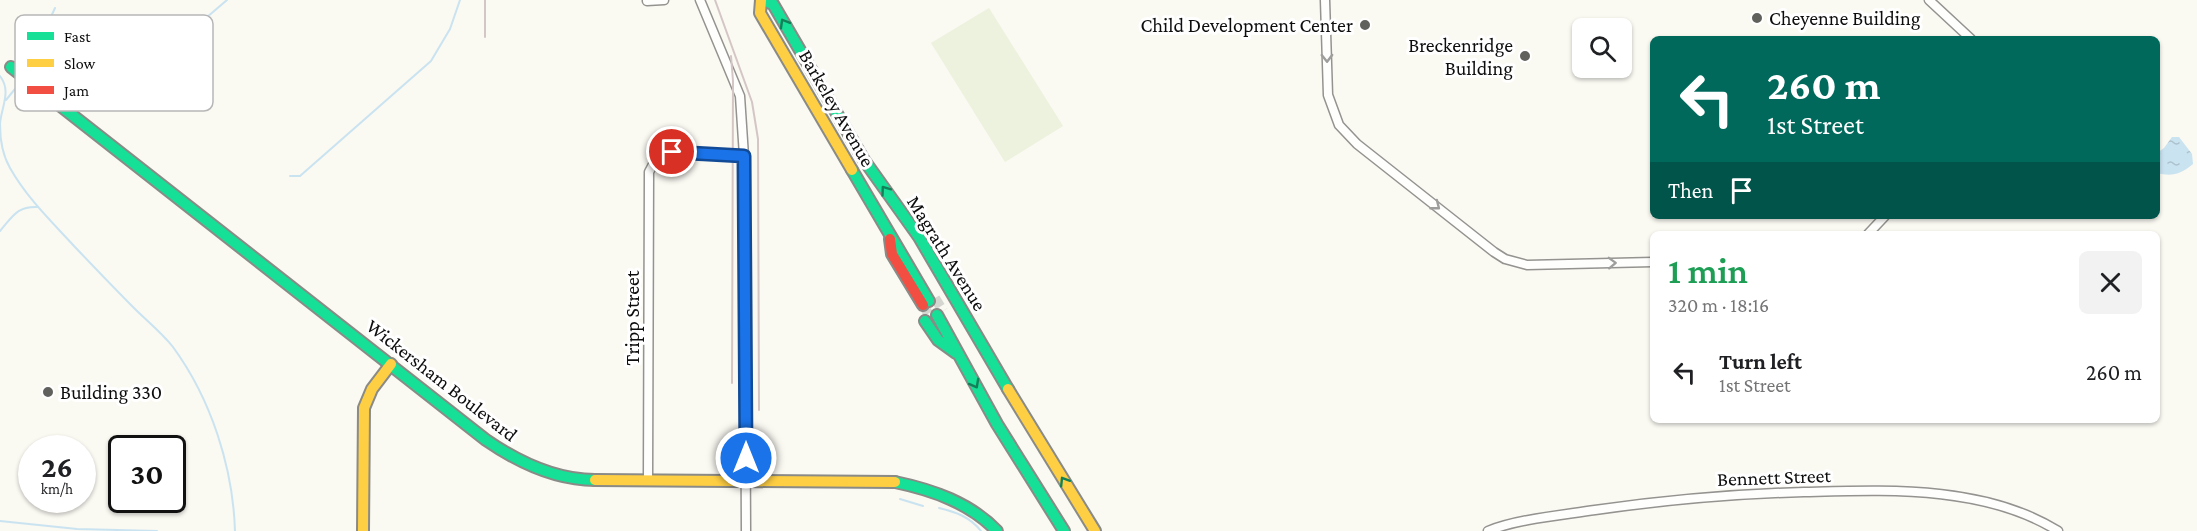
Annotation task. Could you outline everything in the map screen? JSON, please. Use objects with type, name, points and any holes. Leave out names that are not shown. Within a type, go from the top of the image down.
[{"type":"main road","name":"Barkeley Avenue","points":[[762,0],[760,13],[889,233],[926,303],[896,272],[889,233]]},
{"type":"main road","name":"Magrath Avenue","points":[[762,0],[772,4],[864,160],[919,237],[1025,418],[1095,531]]},
{"type":"main road","name":"Wickersham Boulevard","points":[[10,67],[15,71]]},
{"type":"main road","name":"Wickersham Boulevard","points":[[66,111],[492,445],[531,466],[563,476],[590,480],[875,480],[912,486],[970,508],[985,518],[997,531]]},
{"type":"main road","points":[[959,355],[938,340],[934,316],[956,336],[959,355],[997,424],[1064,531]]},
{"type":"main road","points":[[363,531],[364,408],[372,389],[391,364]]},
{"type":"street","points":[[647,1],[664,0]]},
{"type":"street","points":[[699,0],[740,96],[744,156],[746,531]]},
{"type":"street","points":[[1325,0],[1328,90],[1331,106],[1340,126],[1366,151],[1494,252],[1508,260],[1527,265],[1650,262]]},
{"type":"street","points":[[1929,0],[1968,36]]},
{"type":"street","points":[[1937,0],[1946,14]]},
{"type":"street","name":"Tripp Street","points":[[648,480],[649,172],[657,157],[672,152],[744,156]]},
{"type":"street","points":[[1871,231],[1882,219]]},
{"type":"street","name":"Bennett Street","points":[[1488,531],[1501,526],[1656,501],[1713,496],[1856,491],[1917,492],[1983,502],[2025,514],[2058,531]]},
{"type":"green space","points":[[989,8],[1063,126],[1005,162],[931,43]]},
{"type":"water","points":[[2172,137],[2179,137],[2192,154],[2193,164],[2176,174],[2160,174],[2160,151]]},
{"type":"waterway","points":[[209,15],[227,0]]},
{"type":"waterway","points":[[290,176],[300,176],[431,61],[450,29],[460,0]]},
{"type":"waterway","points":[[52,15],[55,8]]},
{"type":"waterway","points":[[0,76],[6,94],[0,124],[1,136],[8,163],[40,209],[164,337],[186,367],[218,434],[230,483],[235,531]]},
{"type":"waterway","points":[[6,100],[15,89]]},
{"type":"waterway","points":[[0,231],[20,210],[38,207]]},
{"type":"waterway","points":[[900,499],[923,506]]},
{"type":"waterway","points":[[939,508],[962,516],[981,531]]},
{"type":"waterway","points":[[0,521],[77,529],[157,531]]},
{"type":"tunnel","points":[[935,298],[943,311]]},
{"type":"tunnel","points":[[923,305],[931,318]]},
{"type":"railway","points":[[485,0],[485,37]]},
{"type":"railway","points":[[715,0],[752,102],[758,139],[759,410]]},
{"type":"railway","points":[[731,56],[733,81],[732,383]]},
{"type":"traffic: fast","points":[[763,0],[773,4],[864,160],[919,237],[1008,389]]},
{"type":"traffic: fast","points":[[11,67],[15,70]]},
{"type":"traffic: fast","points":[[67,111],[486,440],[511,456],[551,473],[595,480]]},
{"type":"traffic: fast","points":[[852,170],[929,301]]},
{"type":"traffic: fast","points":[[937,315],[997,424],[1064,531]]},
{"type":"traffic: fast","points":[[925,321],[938,340],[956,353]]},
{"type":"traffic: fast","points":[[895,482],[923,489],[963,505],[997,531]]},
{"type":"traffic: slow","points":[[761,0],[760,13],[852,170]]},
{"type":"traffic: slow","points":[[363,531],[364,408],[372,389],[391,364]]},
{"type":"traffic: slow","points":[[1008,389],[1095,531]]},
{"type":"traffic: slow","points":[[595,480],[895,482]]},
{"type":"traffic: jam","points":[[890,239],[892,254],[923,305]]},
{"type":"place","name":"Cheyenne Building","points":[[1757,18]]},
{"type":"place","name":"Child Development Center","points":[[1365,25]]},
{"type":"place","name":"Breckenridge Building","points":[[1525,56]]},
{"type":"place","name":"Building 330","points":[[48,392]]},
{"type":"route","points":[[672,152],[744,156],[746,458]]}]
